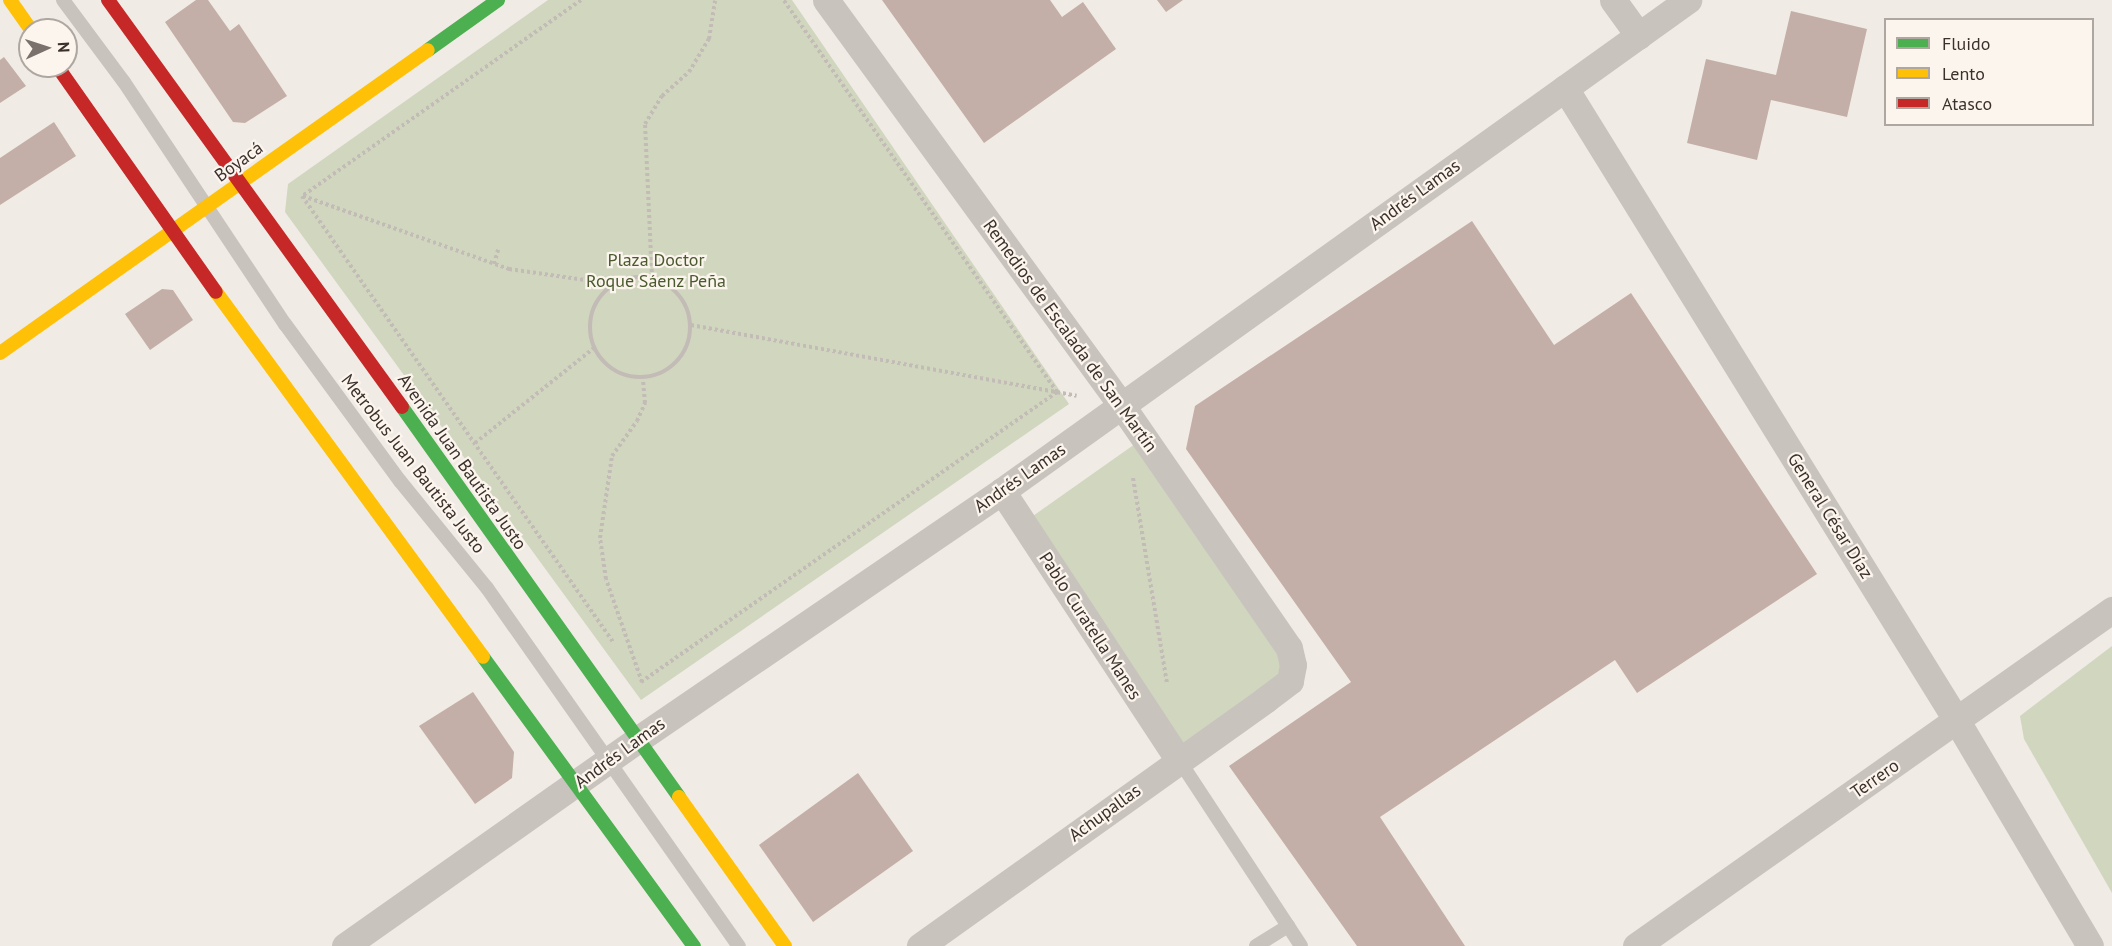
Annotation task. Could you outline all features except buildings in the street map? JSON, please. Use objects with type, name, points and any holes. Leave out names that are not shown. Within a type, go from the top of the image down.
[{"type":"main road","points":[[10,0],[23,18]]},
{"type":"main road","name":"Avenida Juan Bautista Justo","points":[[108,0],[241,182],[785,946]]},
{"type":"main road","name":"Boyacá","points":[[0,353],[498,0]]},
{"type":"main road","points":[[65,78],[172,231],[578,784],[694,946]]},
{"type":"street","name":"Remedios de Escalada de San Martín","points":[[826,0],[1122,406],[1289,648],[1293,665],[1290,681]]},
{"type":"street","points":[[1613,0],[1639,36]]},
{"type":"street","name":"Andrés Lamas","points":[[345,946],[578,784],[637,740],[1002,491],[1688,0]]},
{"type":"street","name":"General César Díaz","points":[[1565,88],[1957,721],[2090,946]]},
{"type":"street","name":"Pablo Curatella Manes","points":[[1002,491],[1179,760]]},
{"type":"street","name":"Terrero","points":[[1636,946],[2112,610]]},
{"type":"street","name":"Achupallas","points":[[921,946],[1290,681]]},
{"type":"lane","name":"Metrobus Juan Bautista Justo","points":[[63,0],[124,82],[285,324],[400,481],[487,588],[606,762],[739,946]]},
{"type":"lane","points":[[1179,760],[1301,946]]},
{"type":"lane","points":[[1256,946],[1288,926]]},
{"type":"path","points":[[295,198],[302,196],[581,0]]},
{"type":"path","points":[[652,278],[645,124],[662,96],[689,72],[709,39],[715,0]]},
{"type":"path","points":[[784,0],[1057,392]]},
{"type":"path","points":[[302,196],[494,264],[613,284]]},
{"type":"path","points":[[302,196],[616,645]]},
{"type":"path","points":[[494,264],[498,250]]},
{"type":"path","points":[[626,278],[652,278],[672,287],[686,304],[691,325],[688,345],[678,362],[662,374],[643,379],[622,375],[606,364],[594,348],[591,312],[600,296],[613,284],[626,278]]},
{"type":"path","points":[[691,325],[1122,406]]},
{"type":"path","points":[[475,443],[594,348]]},
{"type":"path","points":[[637,740],[642,684],[606,579],[600,538],[612,456],[638,421],[645,403],[643,379]]},
{"type":"path","points":[[642,684],[1057,392]]},
{"type":"path","points":[[1131,465],[1167,689]]},
{"type":"path","points":[[629,665],[642,684]]},
{"type":"green space","name":"Plaza Doctor Roque Sáenz Peña","points":[[548,0],[792,0],[1069,404],[641,700],[285,212],[288,184]]},
{"type":"green space","points":[[1135,444],[1295,671],[1172,758],[1013,530]]},
{"type":"green space","points":[[2112,646],[2112,893],[2024,739],[2020,716]]},
{"type":"traffic: fast","points":[[428,50],[498,0]]},
{"type":"traffic: fast","points":[[402,407],[679,797]]},
{"type":"traffic: fast","points":[[483,657],[694,946]]},
{"type":"traffic: slow","points":[[10,0],[23,18]]},
{"type":"traffic: slow","points":[[0,353],[428,50]]},
{"type":"traffic: slow","points":[[216,292],[483,657]]},
{"type":"traffic: slow","points":[[679,797],[785,946]]},
{"type":"traffic: jam","points":[[108,0],[402,407]]},
{"type":"traffic: jam","points":[[65,78],[216,292]]}]
